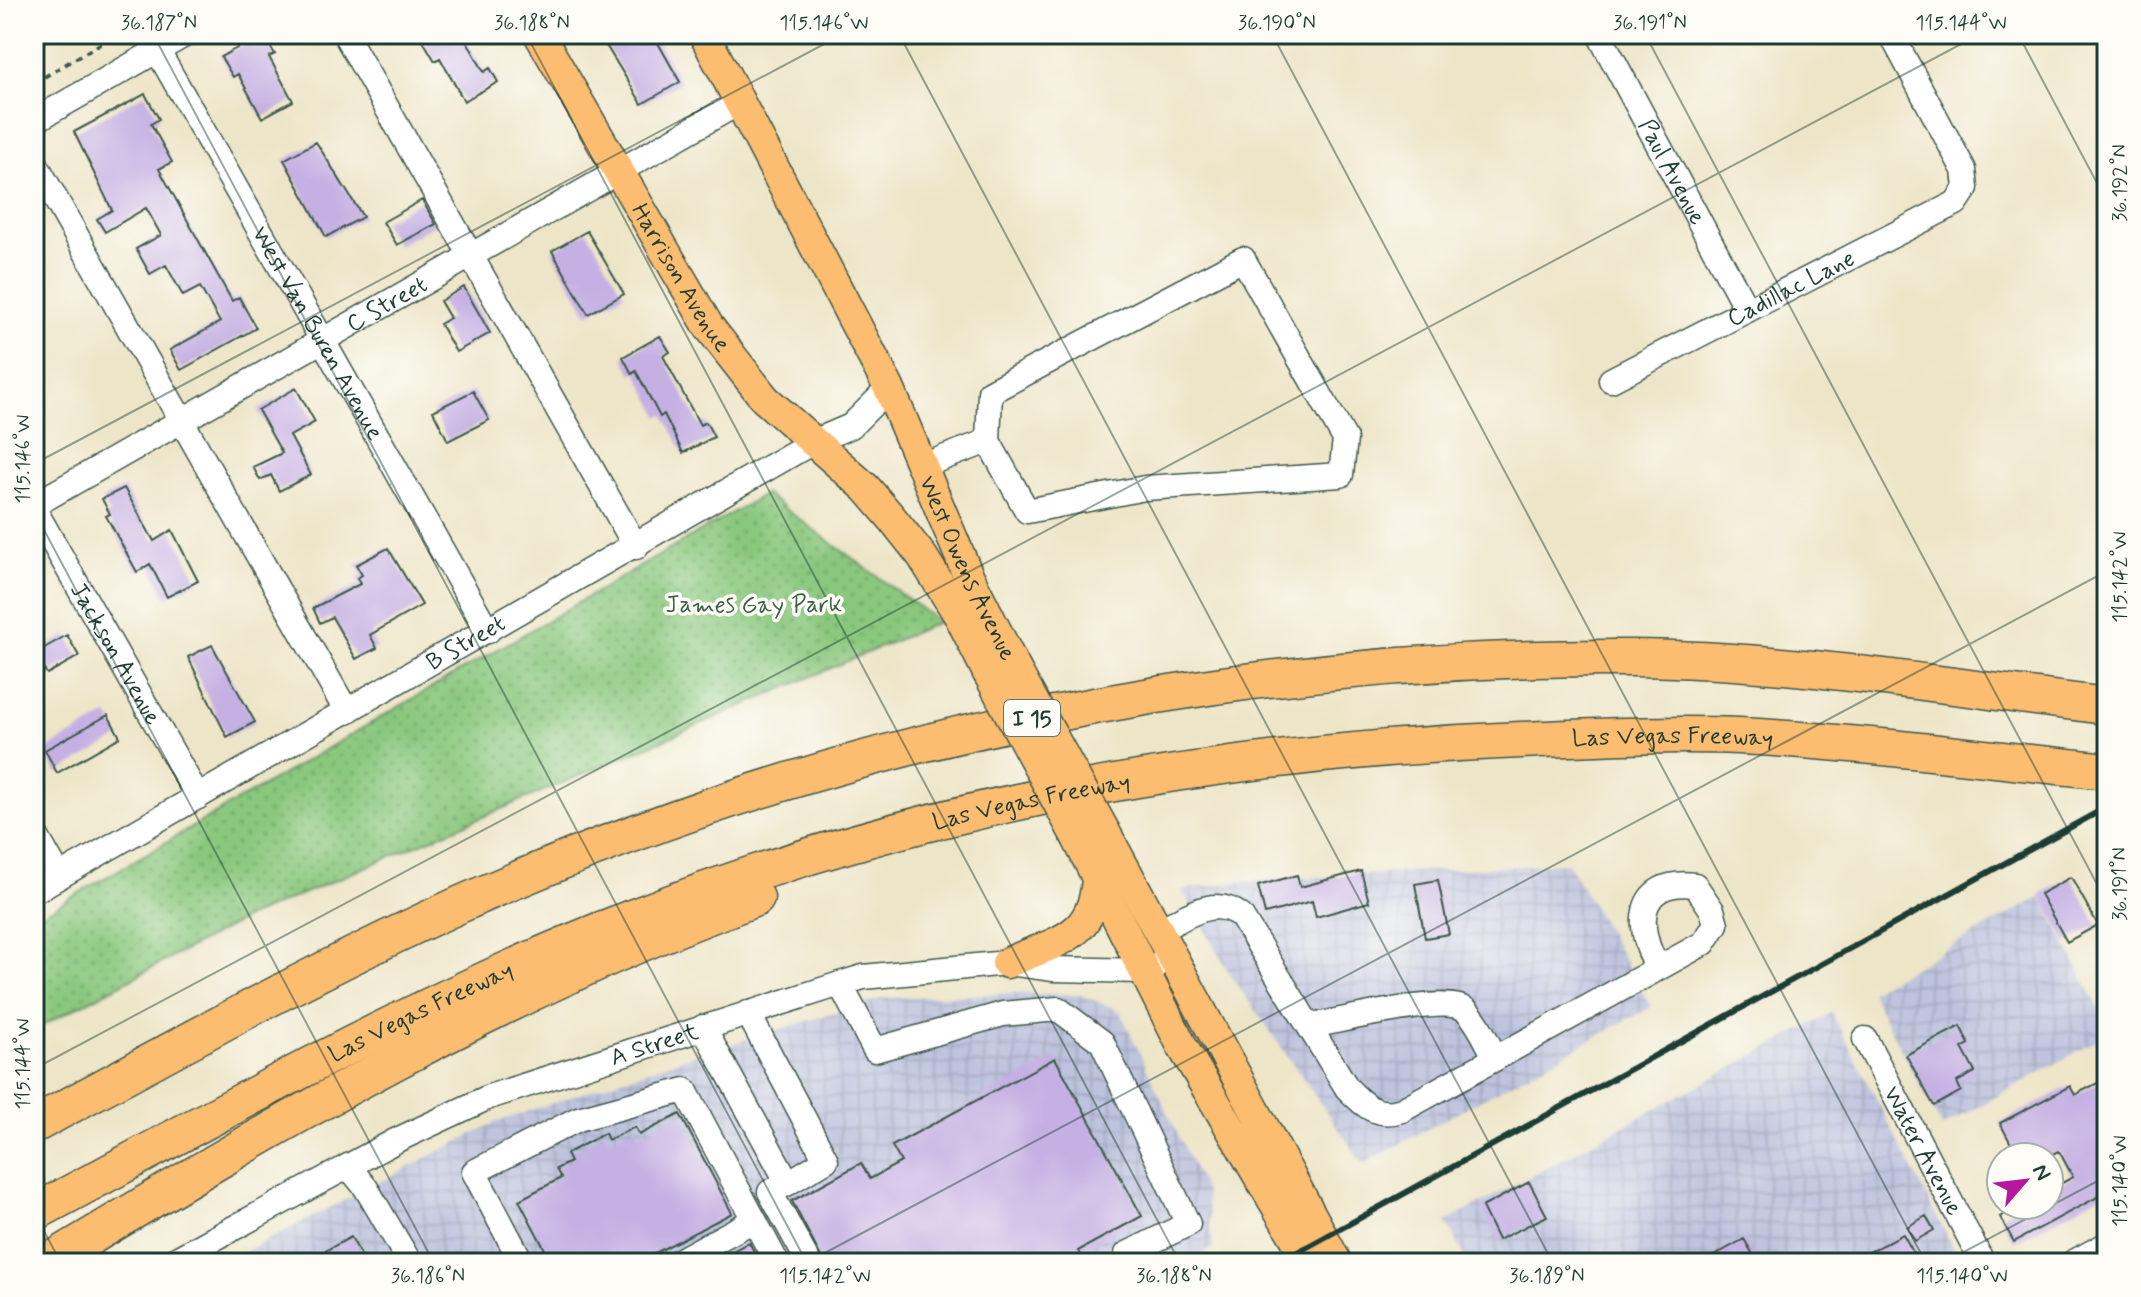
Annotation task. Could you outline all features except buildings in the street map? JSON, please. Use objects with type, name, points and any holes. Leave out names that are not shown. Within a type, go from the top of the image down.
[{"type":"highway","name":"I 15","points":[[34,1125],[346,959],[461,905],[579,855],[822,771],[1067,710],[1145,695],[1388,668],[1631,658],[1745,662],[2107,706]]},
{"type":"highway","name":"Las Vegas Freeway","points":[[34,1213],[379,1030],[544,953],[672,902],[780,865],[1033,799],[1135,778],[1310,753],[1398,745],[1634,736],[1736,736],[2107,771]]},
{"type":"highway","points":[[47,1263],[341,1090],[566,976],[747,901],[1033,799]]},
{"type":"main road","name":"Harrison Avenue","points":[[539,34],[709,327],[765,399],[811,443],[866,488]]},
{"type":"main road","name":"West Owens Avenue","points":[[704,34],[889,388],[968,575],[1002,671],[1091,835],[1158,931],[1337,1263]]},
{"type":"main road","name":"West Owens Avenue","points":[[866,488],[922,556],[960,617],[1002,671]]},
{"type":"main road","name":"West Owens Avenue","points":[[1091,835],[1097,875],[1142,971],[1310,1263]]},
{"type":"main road","points":[[1007,963],[1074,933],[1090,916],[1097,875]]},
{"type":"street","points":[[34,121],[153,42],[186,34]]},
{"type":"street","points":[[345,34],[636,547]]},
{"type":"street","name":"Paul Avenue","points":[[1599,34],[1747,310]]},
{"type":"street","name":"Cadillac Lane","points":[[1611,380],[1956,203],[1966,188],[1964,170],[1891,34]]},
{"type":"street","name":"West Van Buren Avenue","points":[[153,42],[488,631]]},
{"type":"street","name":"C Street","points":[[34,507],[740,102]]},
{"type":"street","points":[[34,161],[347,712]]},
{"type":"street","points":[[1243,259],[1345,439],[1341,475],[1145,488],[1027,511],[988,441],[990,392],[1243,259]]},
{"type":"street","name":"B Street","points":[[34,891],[636,547],[811,443],[851,426],[889,388]]},
{"type":"street","points":[[922,466],[988,441]]},
{"type":"street","name":"Jackson Avenue","points":[[34,507],[198,797]]},
{"type":"street","points":[[34,832],[59,876]]},
{"type":"street","points":[[1158,931],[1212,905],[1230,907],[1241,916],[1347,1088],[1362,1104],[1388,1114],[1658,968]]},
{"type":"street","name":"A Street","points":[[169,1263],[348,1166],[489,1097],[863,977],[1007,963],[1054,969],[1142,971],[1172,958]]},
{"type":"street","points":[[840,984],[875,1050],[1003,1014],[1058,1009],[1102,1042],[1188,1224],[1127,1254]]},
{"type":"street","points":[[1311,1026],[1436,1005],[1458,1005],[1468,1011],[1496,1058]]},
{"type":"street","points":[[748,1013],[826,1160],[770,1192],[809,1263]]},
{"type":"street","points":[[703,1027],[788,1183]]},
{"type":"street","name":"Water Avenue","points":[[1865,1039],[1983,1263]]},
{"type":"street","points":[[522,1263],[474,1172],[578,1119],[685,1090],[777,1263]]},
{"type":"street","points":[[348,1166],[366,1188],[410,1263]]},
{"type":"street","points":[[675,1263],[754,1220]]},
{"type":"street","points":[[2072,1263],[2107,1244]]},
{"type":"path","points":[[34,83],[117,34]]},
{"type":"shaded area","points":[[1568,863],[1651,1007],[1363,1164],[1230,974],[1182,890],[1235,882]]},
{"type":"shaded area","points":[[2041,897],[2107,1023],[2107,1035],[1942,1127],[1870,991]]},
{"type":"shaded area","points":[[1014,993],[1081,995],[1120,1011],[1206,1194],[1213,1248],[1186,1263],[223,1263],[494,1123],[690,1056],[884,998]]},
{"type":"shaded area","points":[[1832,1013],[1961,1263],[1468,1263],[1446,1222]]},
{"type":"green space","name":"James Gay Park","points":[[765,494],[939,622],[246,918],[34,1030],[34,919]]},
{"type":"railway","points":[[1278,1263],[2107,807]]}]
